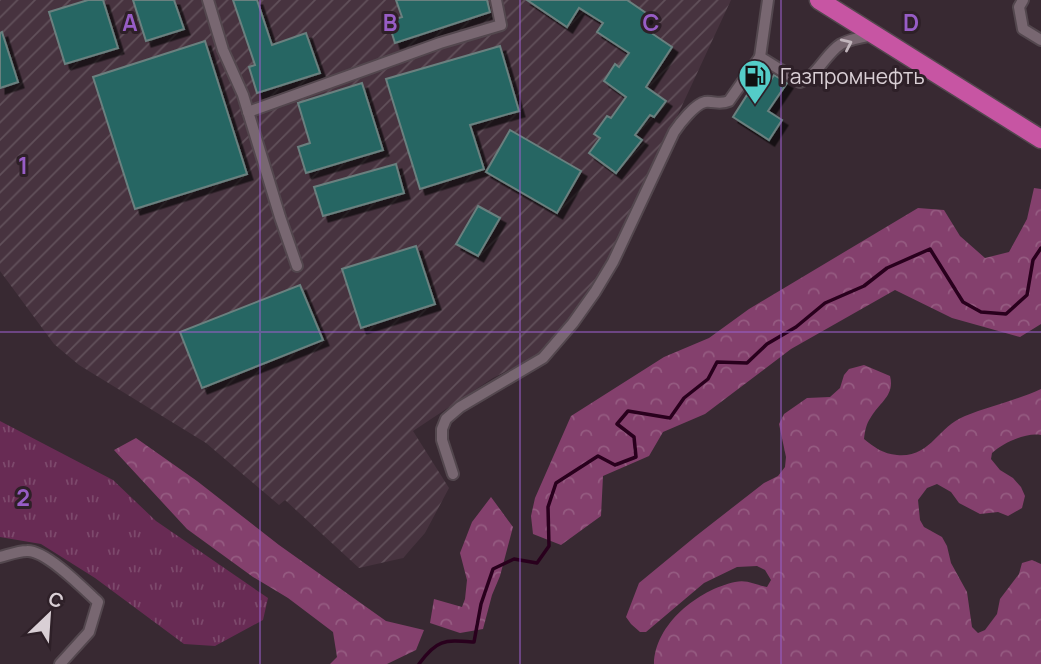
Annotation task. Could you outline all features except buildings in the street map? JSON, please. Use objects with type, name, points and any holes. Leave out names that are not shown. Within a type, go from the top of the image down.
[{"type":"highway","points":[[819,0],[1041,139]]},
{"type":"street","points":[[208,0],[223,50],[243,96],[297,266]]},
{"type":"street","points":[[248,112],[440,43],[501,25],[496,0]]},
{"type":"street","points":[[453,474],[442,440],[446,419],[460,407],[543,358],[573,323],[613,262],[679,124],[704,102],[729,101],[760,57],[768,0]]},
{"type":"street","points":[[1024,0],[1019,7],[1023,29],[1041,40]]},
{"type":"street","points":[[760,57],[800,82],[807,80],[841,44],[873,35]]},
{"type":"street","points":[[0,557],[29,550],[48,559],[74,579],[98,603],[89,632],[60,664]]},
{"type":"shaded area","points":[[0,0],[731,0],[610,261],[566,325],[540,354],[493,378],[413,431],[449,488],[425,533],[403,558],[359,568],[285,500],[279,505],[206,443],[79,365],[54,344],[0,271]]},
{"type":"green space","points":[[1034,188],[1041,189],[1041,324],[1020,337],[952,318],[895,290],[791,349],[705,414],[663,432],[649,456],[603,476],[601,516],[561,545],[533,534],[531,516],[535,498],[571,416],[664,357],[709,338],[749,309],[918,208],[944,210],[960,236],[985,258],[1009,252],[1027,219]]},
{"type":"green space","points":[[864,365],[890,376],[891,383],[889,393],[868,422],[864,439],[879,450],[897,455],[918,452],[947,427],[965,416],[1041,389],[1041,435],[1029,435],[1008,442],[992,453],[991,459],[1021,487],[1025,496],[1022,508],[1008,516],[998,512],[980,514],[959,503],[951,492],[937,484],[927,488],[918,500],[920,520],[924,527],[942,537],[947,546],[951,563],[967,592],[972,627],[978,633],[985,630],[997,614],[1000,599],[1019,574],[1022,563],[1032,560],[1041,564],[1041,664],[654,664],[662,635],[670,623],[693,601],[721,586],[735,582],[767,587],[771,580],[765,570],[757,566],[737,567],[704,583],[646,632],[640,632],[626,617],[639,583],[764,483],[778,476],[785,467],[786,457],[779,424],[784,414],[807,398],[830,397],[840,388],[849,369]]},
{"type":"green space","points":[[0,421],[113,480],[156,521],[268,598],[263,620],[215,646],[184,644],[95,578],[41,544],[0,537]]},
{"type":"green space","points":[[136,438],[386,621],[424,630],[416,650],[387,664],[330,664],[337,657],[333,632],[187,529],[114,450]]},
{"type":"green space","points":[[491,497],[513,527],[483,629],[460,633],[430,623],[434,599],[462,607],[467,580],[460,553],[472,522]]},
{"type":"waterway","points":[[419,664],[431,650],[442,643],[474,642],[481,604],[493,569],[514,559],[537,563],[549,546],[548,507],[556,483],[598,456],[615,465],[636,457],[634,437],[617,424],[628,411],[670,418],[684,398],[708,379],[717,362],[747,363],[767,344],[796,327],[825,303],[864,286],[887,268],[930,249],[963,302],[981,312],[1006,314],[1027,295],[1033,260],[1041,248]]},
{"type":"place","name":"Газпромнефть","points":[[755,106]]}]
